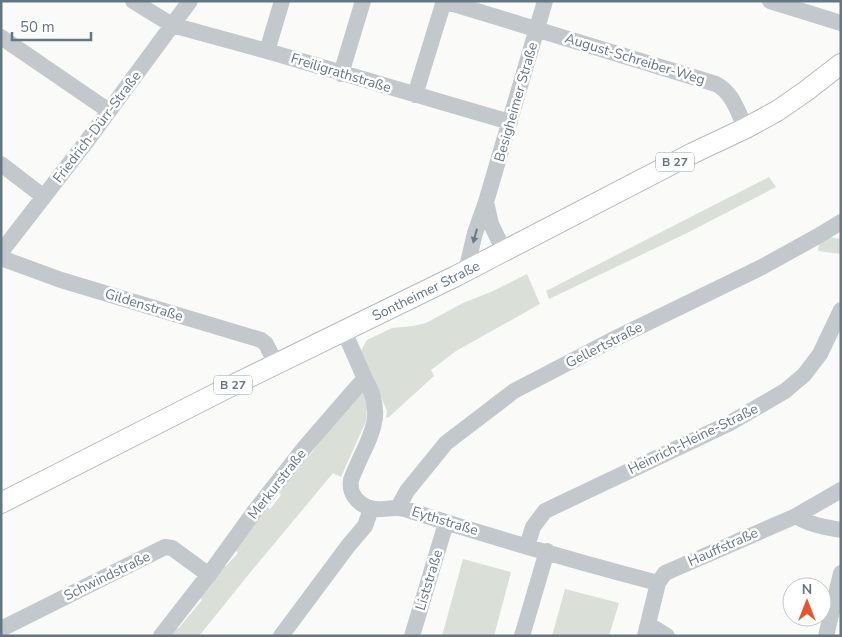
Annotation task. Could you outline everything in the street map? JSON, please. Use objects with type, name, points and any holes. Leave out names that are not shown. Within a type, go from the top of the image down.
[{"type":"main road","name":"Sontheimer Straße","points":[[1,503],[276,364],[466,271],[746,128],[777,111],[841,64]]},
{"type":"street","name":"Freiligrathstraße","points":[[133,1],[172,25],[510,122]]},
{"type":"street","name":"Friedrich-Dürr-Straße","points":[[3,249],[109,111],[190,1]]},
{"type":"street","points":[[267,51],[282,1]]},
{"type":"street","points":[[341,74],[363,1]]},
{"type":"street","points":[[415,95],[444,1]]},
{"type":"street","name":"August-Schreiber-Weg","points":[[444,1],[716,84],[727,91],[732,98],[746,128]]},
{"type":"street","name":"Besigheimer Straße","points":[[466,271],[479,220],[486,202],[545,1]]},
{"type":"street","points":[[770,1],[841,23]]},
{"type":"street","points":[[1,37],[109,111]]},
{"type":"street","points":[[1,164],[44,197]]},
{"type":"street","points":[[486,202],[491,224],[504,251]]},
{"type":"street","name":"Gellertstraße","points":[[400,508],[407,491],[446,443],[514,391],[612,340],[762,267],[841,222]]},
{"type":"street","name":"Gildenstraße","points":[[3,249],[61,280],[261,340],[266,344],[276,364]]},
{"type":"street","name":"Heinrich-Heine-Straße","points":[[527,546],[536,520],[545,511],[730,423],[785,391],[804,374],[820,354],[841,310]]},
{"type":"street","points":[[280,636],[365,526],[371,509],[358,502],[350,485],[376,417],[376,410],[373,395],[344,331]]},
{"type":"street","name":"Merkurstraße","points":[[162,636],[305,447],[365,379]]},
{"type":"street","name":"Hauffstraße","points":[[658,583],[665,573],[796,516],[841,490]]},
{"type":"street","name":"Eythstraße","points":[[371,509],[400,508],[446,523],[658,583]]},
{"type":"street","points":[[796,516],[815,525],[841,530]]},
{"type":"street","name":"Liststraße","points":[[412,636],[446,523]]},
{"type":"street","name":"Schwindstraße","points":[[1,629],[165,547],[172,548],[208,575]]},
{"type":"street","points":[[522,636],[547,552]]},
{"type":"street","points":[[826,636],[841,572]]},
{"type":"street","points":[[658,583],[646,630],[667,636]]},
{"type":"shaded area","points":[[769,177],[776,187],[687,233],[549,299],[546,291]]},
{"type":"shaded area","points":[[829,237],[841,239],[841,254],[818,251],[819,244]]},
{"type":"shaded area","points":[[527,274],[540,304],[456,351],[431,370],[434,376],[386,418],[387,411],[361,351],[367,340],[392,328],[426,323],[463,303],[491,292]]},
{"type":"shaded area","points":[[360,390],[368,397],[366,421],[341,477],[333,473],[199,636],[167,636],[174,627],[178,629],[202,600],[198,596],[222,563],[226,566],[238,553],[234,549],[266,506],[270,509],[281,495],[277,491],[310,455]]},
{"type":"shaded area","points":[[463,559],[511,572],[494,636],[442,636]]},
{"type":"shaded area","points":[[565,589],[619,603],[609,636],[552,636]]}]
